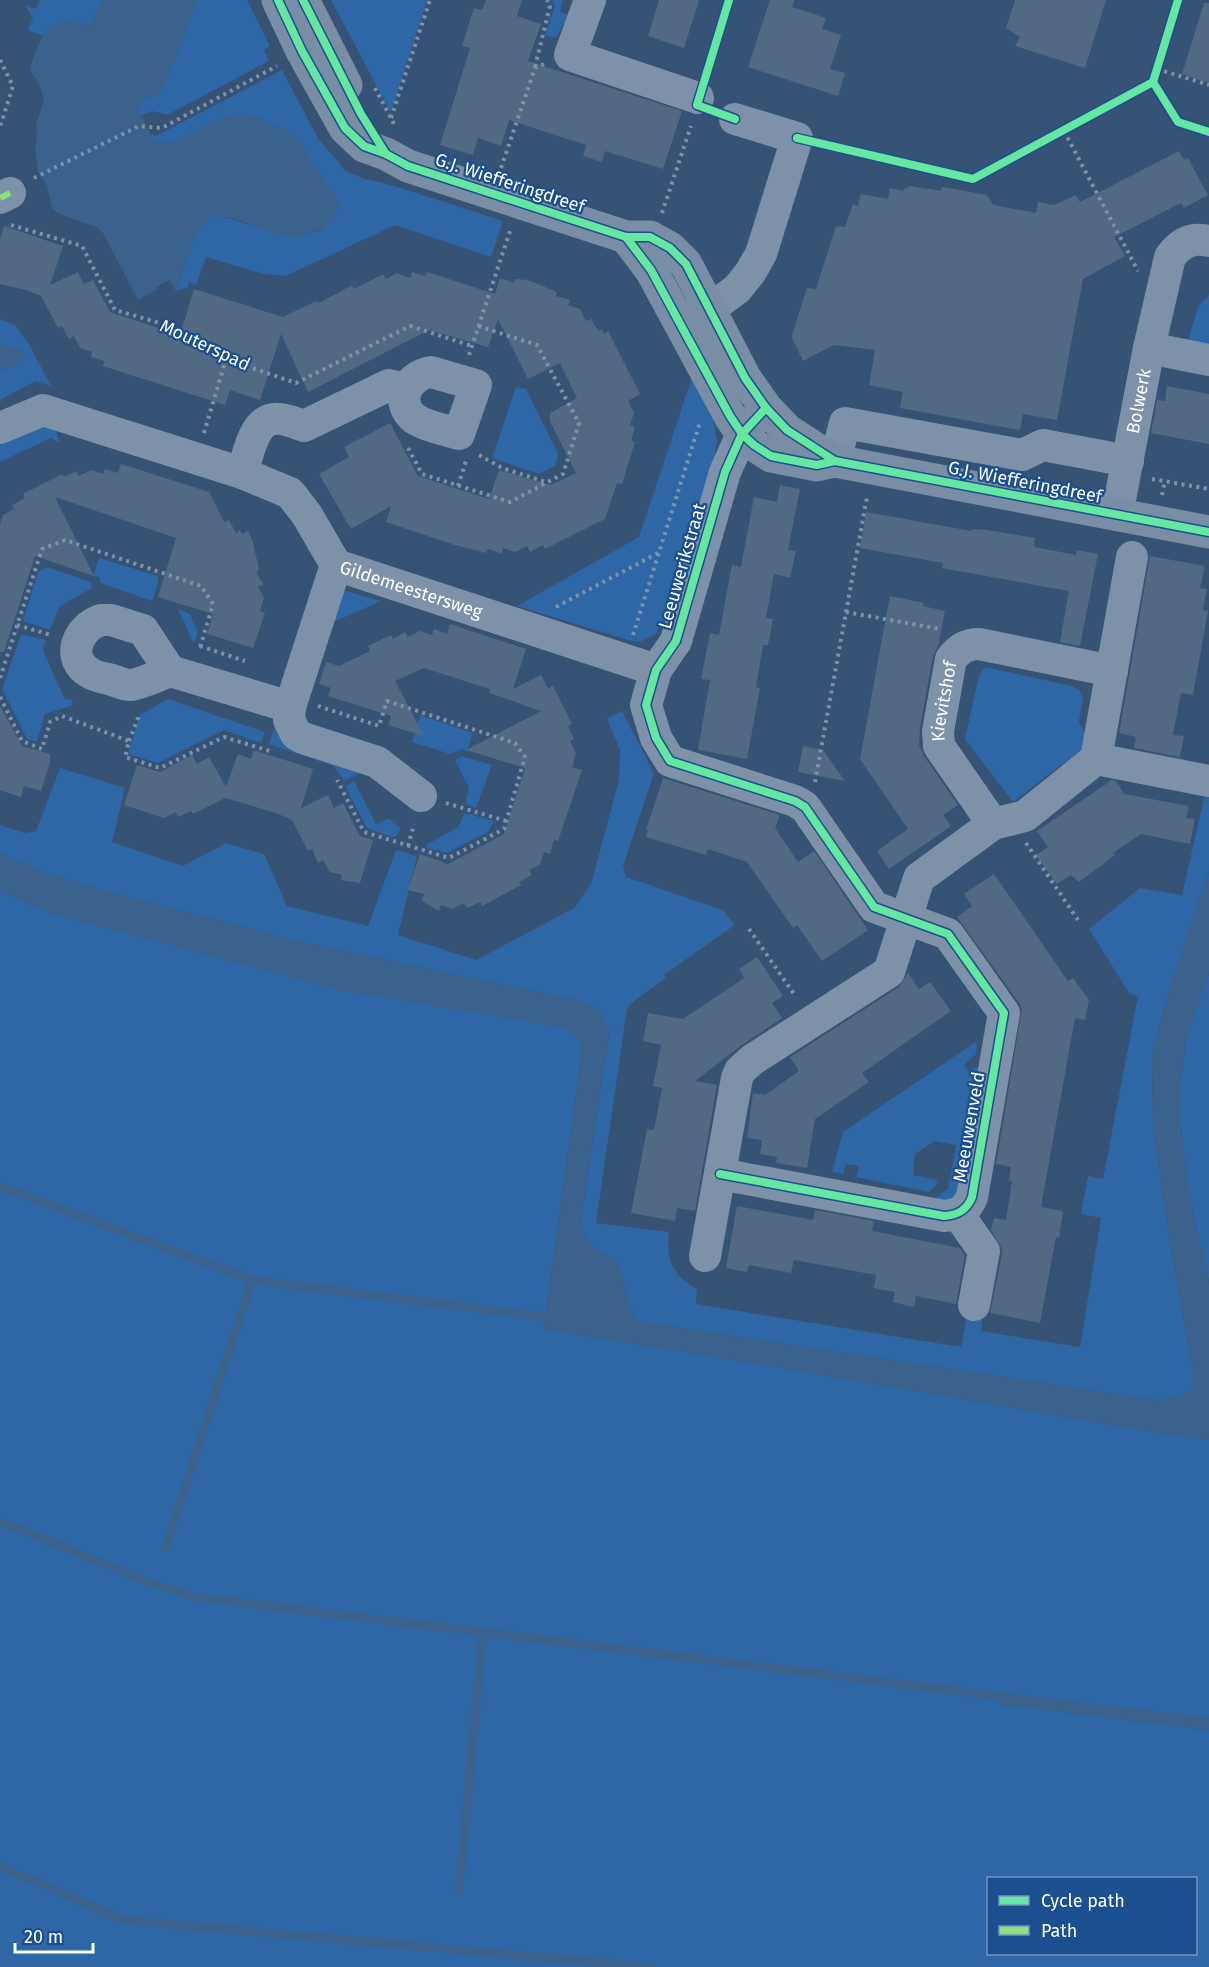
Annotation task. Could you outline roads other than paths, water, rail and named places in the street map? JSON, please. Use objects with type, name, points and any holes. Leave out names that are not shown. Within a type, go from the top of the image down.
[{"type":"street","name":"G.J. Wiefferingdreef","points":[[278,0],[302,51],[345,128],[363,146],[391,142],[408,166],[626,237],[650,237],[670,248],[686,264],[746,378],[766,408],[787,429],[835,461],[1209,532]]},
{"type":"street","points":[[303,0],[361,114],[391,142]]},
{"type":"street","points":[[590,0],[570,56],[698,102]]},
{"type":"street","points":[[680,321],[710,309],[737,290],[750,273],[761,254],[797,138],[735,119]]},
{"type":"street","name":"G.J. Wiefferingdreef","points":[[626,237],[651,270],[742,434],[771,456],[817,465],[835,461]]},
{"type":"street","points":[[1149,348],[1170,256],[1185,242],[1195,239],[1209,241]]},
{"type":"street","name":"Bolwerk","points":[[1117,515],[1149,348],[1209,360]]},
{"type":"street","points":[[423,373],[439,373],[476,385],[459,434],[415,419],[406,406],[404,398],[406,389],[416,376],[423,373]]},
{"type":"street","points":[[242,472],[255,433],[266,422],[281,419],[304,426],[389,385],[406,389]]},
{"type":"street","name":"Leeuwerikstraat","points":[[766,408],[742,434],[725,472],[676,641],[656,670],[646,705],[657,738],[670,761],[795,801],[809,812],[874,907],[905,919]]},
{"type":"street","name":"Gildemeestersweg","points":[[0,428],[43,410],[242,472],[290,494],[307,514],[336,564],[656,670]]},
{"type":"street","points":[[835,461],[845,423],[1022,455],[1043,445],[1126,467]]},
{"type":"street","points":[[705,1256],[740,1071],[745,1065],[889,972],[920,878],[1002,822],[1025,816],[1096,759],[1132,557]]},
{"type":"street","points":[[336,564],[290,707],[289,720],[296,734],[377,762],[421,796]]},
{"type":"street","points":[[170,671],[143,630],[111,620],[91,623],[84,629],[77,643],[78,657],[82,666],[90,673],[129,685],[170,671],[290,707]]},
{"type":"street","name":"Kievitshof","points":[[1002,822],[943,753],[938,739],[951,659],[963,647],[979,644],[1112,671]]},
{"type":"street","points":[[1096,759],[1209,781]]},
{"type":"street","name":"Meeuwenveld","points":[[905,919],[948,934],[1004,1014],[972,1197],[958,1214]]},
{"type":"street","points":[[720,1173],[944,1216],[958,1214],[984,1251],[974,1305]]},
{"type":"waterway","points":[[0,1186],[252,1280],[546,1317]]},
{"type":"waterway","points":[[166,1547],[252,1280]]},
{"type":"waterway","points":[[0,1521],[151,1583],[196,1597],[483,1632]]},
{"type":"waterway","points":[[459,1891],[483,1632],[1005,1697]]},
{"type":"waterway","points":[[0,1866],[124,1920],[649,1967]]}]
